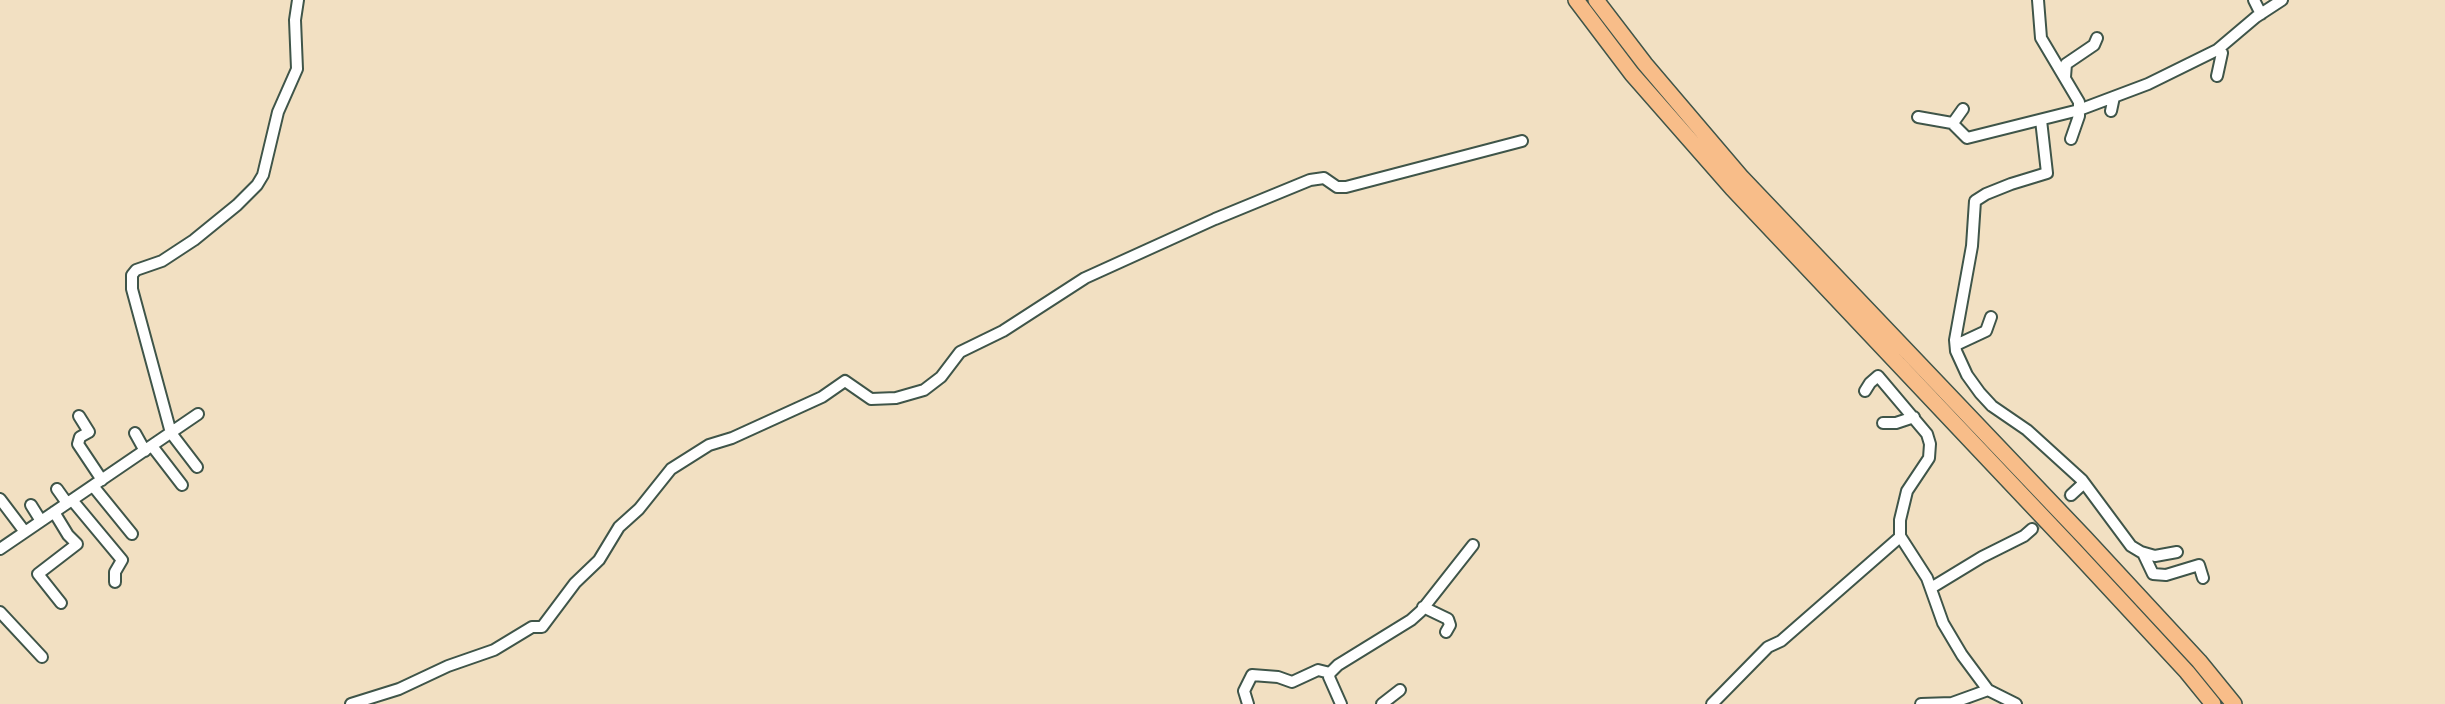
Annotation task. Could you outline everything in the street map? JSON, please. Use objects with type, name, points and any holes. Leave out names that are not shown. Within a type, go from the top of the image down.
[{"type":"highway","points":[[1576,0],[1632,74],[1732,188],[2073,549],[2187,672],[2213,704]]},
{"type":"highway","points":[[1596,0],[1645,64],[1742,178],[2085,538],[2199,661],[2234,704]]},
{"type":"street","points":[[197,467],[171,433],[132,289],[132,275],[136,270],[162,261],[194,240],[237,205],[257,185],[263,175],[278,112],[297,69],[295,20],[298,0]]},
{"type":"street","points":[[2038,0],[2041,38],[2076,96],[2080,110],[2072,139]]},
{"type":"street","points":[[2254,0],[2261,15]]},
{"type":"street","points":[[1918,117],[1953,123],[1967,138],[2080,110],[2148,84],[2217,50],[2282,0]]},
{"type":"street","points":[[2065,77],[2066,64],[2094,45],[2097,38]]},
{"type":"street","points":[[2217,50],[2222,53],[2217,76]]},
{"type":"street","points":[[2111,111],[2114,97]]},
{"type":"street","points":[[1953,123],[1963,110]]},
{"type":"street","points":[[2041,120],[2047,173],[2011,184],[1975,201],[1972,246],[1956,329],[1956,345],[1960,361],[1980,393],[1992,406],[2027,430],[2084,483],[2126,541],[2143,553],[2159,556]]},
{"type":"street","points":[[351,704],[399,689],[448,666],[494,650],[532,627],[542,627],[575,582],[599,560],[619,527],[639,509],[671,469],[709,445],[732,438],[822,397],[845,381],[871,399],[896,398],[924,390],[947,370],[960,352],[1003,331],[1085,278],[1215,219],[1310,180],[1323,177],[1337,187],[1346,186],[1522,141]]},
{"type":"street","points":[[1956,345],[1986,331],[1991,317]]},
{"type":"street","points":[[1865,392],[1878,376],[1927,434],[1930,452],[1926,465],[1907,491],[1900,520],[1900,537],[1931,588],[1949,635],[1988,690],[2016,704]]},
{"type":"street","points":[[0,549],[97,483],[131,465],[148,448],[198,414]]},
{"type":"street","points":[[79,416],[89,432],[80,437],[78,444],[97,483],[132,534]]},
{"type":"street","points":[[1883,423],[1896,423],[1914,417]]},
{"type":"street","points":[[135,433],[182,485]]},
{"type":"street","points":[[2071,495],[2084,483]]},
{"type":"street","points":[[57,489],[122,560],[116,572],[115,582]]},
{"type":"street","points":[[0,499],[25,532]]},
{"type":"street","points":[[31,505],[41,521]]},
{"type":"street","points":[[54,512],[68,535],[77,544],[38,574],[61,603]]},
{"type":"street","points":[[1931,588],[2032,530]]},
{"type":"street","points":[[1712,704],[1768,647],[1781,640],[1900,537]]},
{"type":"street","points":[[1341,704],[1329,677],[1330,673],[1338,665],[1404,625],[1423,607],[1473,545]]},
{"type":"street","points":[[2147,564],[2159,556],[2177,552]]},
{"type":"street","points":[[2143,553],[2153,574],[2163,575],[2199,565],[2203,578]]},
{"type":"street","points":[[1423,607],[1448,618],[1450,625],[1446,632]]},
{"type":"street","points":[[0,612],[42,657]]},
{"type":"street","points":[[1248,704],[1244,691],[1252,675],[1278,677],[1292,682],[1318,670],[1330,673]]},
{"type":"street","points":[[1382,704],[1400,690]]},
{"type":"street","points":[[1921,704],[1952,703],[1988,690]]},
{"type":"tunnel","points":[[2032,529],[2071,495]]}]
